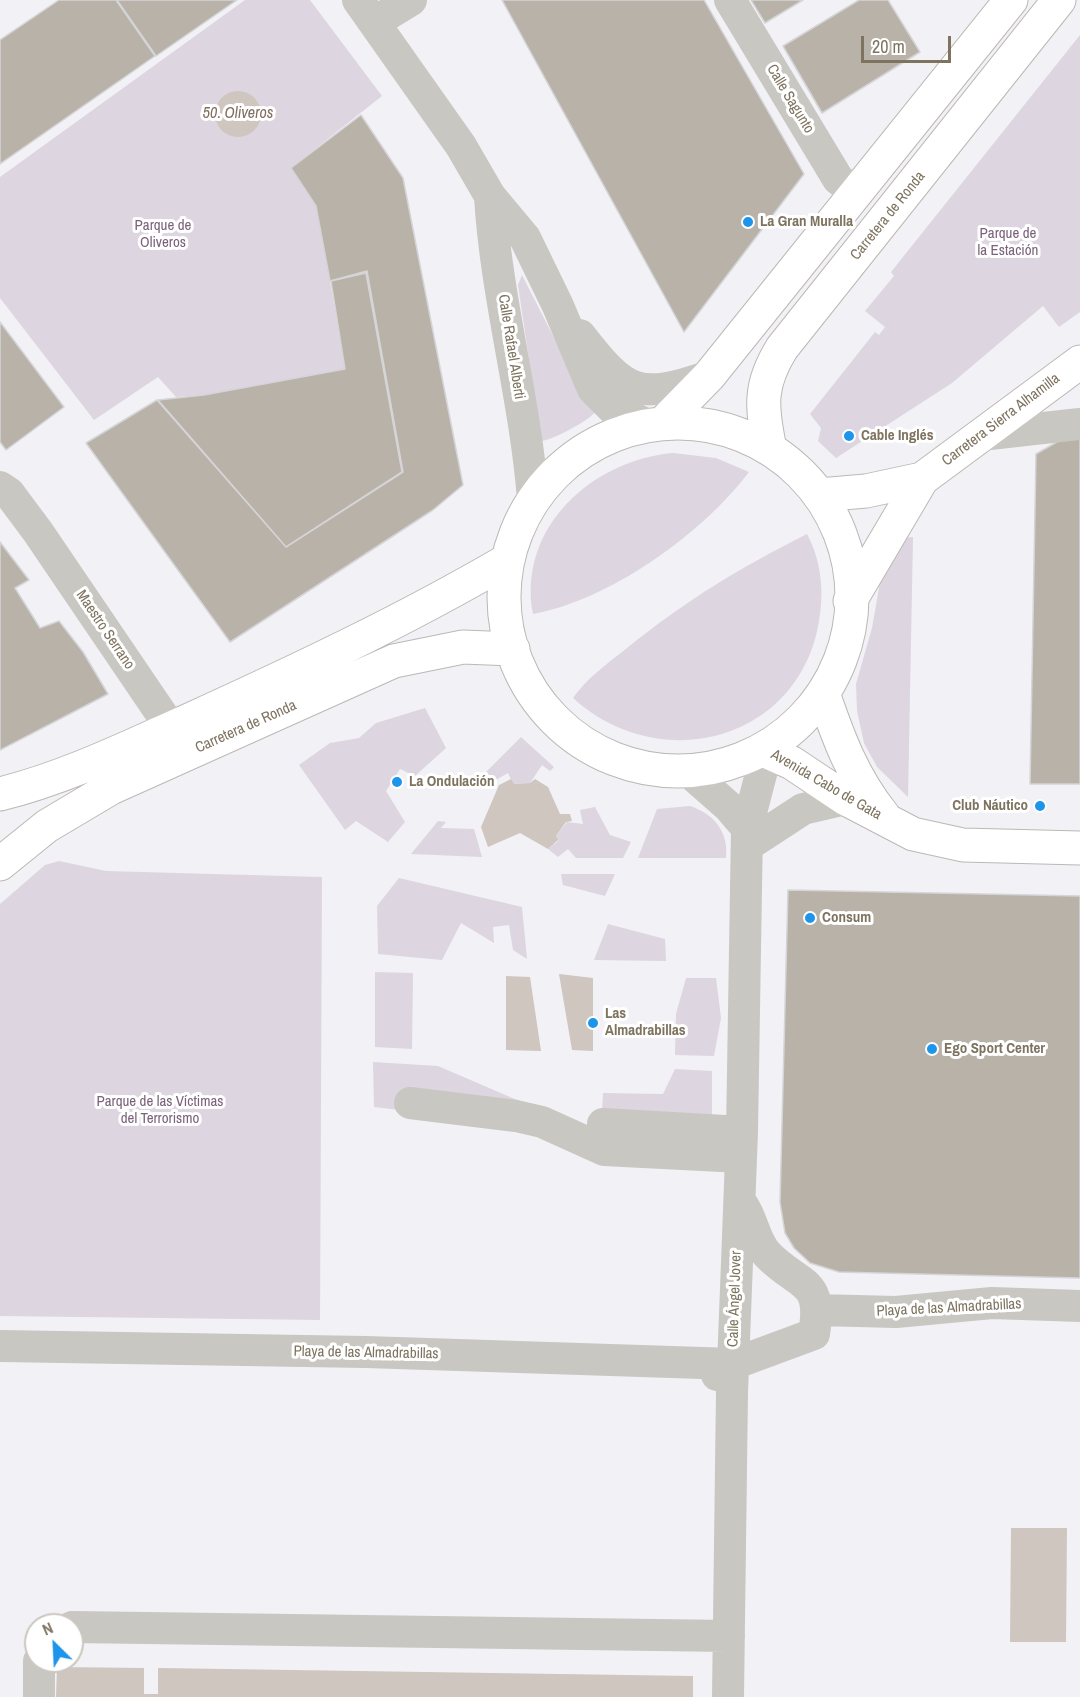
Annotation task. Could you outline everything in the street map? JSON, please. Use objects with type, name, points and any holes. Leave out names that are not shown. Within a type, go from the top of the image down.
[{"type":"main road","points":[[655,423],[709,376],[1011,0]]},
{"type":"main road","name":"Carretera de Ronda","points":[[770,448],[762,406],[763,391],[771,365],[782,348],[1059,0]]},
{"type":"main road","name":"Carretera Sierra Alhamilla","points":[[850,601],[922,479],[1080,362]]},
{"type":"main road","points":[[655,423],[712,424],[746,435],[770,448],[800,473],[819,495],[834,521],[845,550],[850,601],[843,650],[823,693],[797,726],[766,749],[720,766],[688,771],[661,771],[619,764],[578,740],[547,709],[528,682],[513,649],[503,594],[506,561],[516,530],[533,500],[553,476],[576,457],[616,434],[655,423]]},
{"type":"main road","name":"Carretera Sierra Alhamilla","points":[[819,495],[866,491],[922,479]]},
{"type":"main road","name":"Carretera de Ronda","points":[[0,794],[93,762],[171,728],[387,626],[506,561]]},
{"type":"main road","name":"Carretera de Ronda","points":[[0,864],[47,826],[111,788],[394,661],[463,647],[513,649]]},
{"type":"main road","name":"Avenida Cabo de Gata","points":[[823,693],[847,759],[867,795],[888,821]]},
{"type":"main road","name":"Avenida Cabo de Gata","points":[[766,749],[792,763],[846,799],[913,834],[963,845],[1080,848]]},
{"type":"street","points":[[366,11],[411,0]]},
{"type":"street","name":"Calle Sagunto","points":[[730,0],[838,179],[855,193]]},
{"type":"street","name":"Calle Rafael Alberti","points":[[366,11],[461,146],[490,196],[525,238],[558,306],[593,389],[612,408],[655,423]]},
{"type":"street","name":"Calle Rafael Alberti","points":[[490,196],[493,245],[530,467],[533,500]]},
{"type":"street","name":"Calle Rafael Alberti","points":[[558,306],[605,367],[631,386],[661,391],[709,376]]},
{"type":"street","points":[[981,435],[1080,424]]},
{"type":"street","name":"Maestro Serrano","points":[[0,487],[9,493],[38,532],[171,728]]},
{"type":"street","name":"Calle Ángel Jover","points":[[738,1198],[752,1218],[756,1237],[766,1253],[814,1293],[818,1310],[814,1334],[733,1364],[748,837],[766,749]]},
{"type":"street","points":[[688,771],[729,807],[748,837],[803,808],[846,799]]},
{"type":"street","points":[[410,1103],[534,1120],[604,1150],[741,1144]]},
{"type":"street","points":[[603,1124],[741,1144]]},
{"type":"street","name":"Playa de las Almadrabillas","points":[[818,1310],[896,1312],[992,1304],[1080,1306]]},
{"type":"street","name":"Playa de las Almadrabillas","points":[[0,1346],[354,1352],[733,1364]]},
{"type":"street","points":[[728,1697],[720,1636],[733,1364]]},
{"type":"street","points":[[84,1627],[720,1636]]},
{"type":"street","points":[[39,1673],[39,1697]]},
{"type":"green space","name":"Parque de Oliveros","points":[[245,0],[310,0],[382,96],[291,168],[317,205],[345,369],[204,395],[176,397],[158,377],[94,420],[0,298],[0,177]]},
{"type":"green space","name":"Parque de la Estación","points":[[1080,35],[1080,312],[1059,327],[1043,306],[952,383],[836,458],[818,441],[821,428],[810,414],[875,332],[879,335],[885,327],[865,311],[894,276],[891,272]]},
{"type":"green space","points":[[522,275],[573,375],[595,412],[570,430],[541,441],[518,285]]},
{"type":"green space","points":[[673,453],[716,458],[749,472],[706,518],[652,561],[593,595],[533,614],[531,582],[537,553],[549,527],[567,503],[589,484],[615,469],[643,458]]},
{"type":"green space","points":[[807,534],[818,563],[821,593],[820,614],[809,657],[788,691],[759,717],[724,733],[686,740],[647,737],[609,723],[573,698],[598,671],[671,614],[758,560]]},
{"type":"green space","points":[[913,537],[908,797],[877,767],[864,743],[857,711],[856,684],[872,628],[880,582],[902,538]]},
{"type":"green space","points":[[425,708],[446,748],[415,776],[400,769],[386,791],[405,822],[388,842],[356,821],[345,830],[299,765],[330,743],[359,738],[376,723]]},
{"type":"green space","points":[[521,737],[554,767],[550,771],[542,765],[530,783],[513,784],[508,773],[494,781],[486,772]]},
{"type":"green space","points":[[690,806],[699,809],[718,825],[725,840],[726,858],[638,858],[657,809]]},
{"type":"green space","points":[[595,807],[610,835],[631,842],[623,858],[576,858],[568,849],[558,857],[548,849],[558,841],[556,836],[567,822],[583,824],[580,810]]},
{"type":"green space","points":[[438,821],[446,822],[441,828],[474,829],[482,857],[411,854]]},
{"type":"green space","name":"Parque de las Víctimas del Terrorismo","points":[[59,861],[106,871],[322,877],[320,1320],[0,1316],[0,904],[45,865]]},
{"type":"green space","points":[[561,874],[615,874],[605,896],[563,885]]},
{"type":"green space","points":[[399,878],[522,907],[527,959],[513,950],[509,925],[493,927],[494,943],[461,923],[442,960],[378,954],[377,906]]},
{"type":"green space","points":[[608,924],[665,939],[666,961],[594,960]]},
{"type":"green space","points":[[375,972],[413,973],[412,1049],[375,1047]]},
{"type":"green space","points":[[686,978],[716,978],[721,1018],[714,1056],[675,1055],[676,1014]]},
{"type":"green space","points":[[373,1062],[438,1066],[538,1109],[408,1111],[374,1107]]},
{"type":"green space","points":[[675,1069],[712,1071],[712,1120],[602,1113],[603,1093],[663,1094]]},
{"type":"water","name":"50. Oliveros","points":[[238,91],[254,98],[261,114],[254,130],[238,137],[222,130],[215,114],[222,98]]},
{"type":"water","points":[[511,779],[514,784],[530,783],[535,779],[548,787],[560,814],[570,814],[572,821],[566,822],[556,836],[558,840],[548,849],[520,833],[488,847],[481,827],[499,785]]},
{"type":"water","points":[[559,974],[593,978],[593,1051],[572,1050]]},
{"type":"water","points":[[506,976],[530,977],[541,1051],[506,1050]]},
{"type":"water","points":[[1011,1528],[1067,1528],[1066,1642],[1010,1642]]},
{"type":"water","points":[[84,1667],[144,1668],[144,1694],[158,1694],[158,1668],[693,1676],[693,1697],[56,1697],[57,1673],[84,1673]]},
{"type":"building","points":[[59,0],[116,0],[155,56],[0,164],[0,40]]},
{"type":"building","points":[[117,0],[237,0],[156,56]]},
{"type":"building","points":[[502,0],[704,0],[804,174],[684,332]]},
{"type":"building","points":[[751,0],[803,0],[765,23]]},
{"type":"building","points":[[859,0],[888,0],[920,52],[822,113],[783,46]]},
{"type":"building","points":[[361,115],[403,178],[463,485],[433,510],[230,642],[86,443],[157,400],[286,547],[403,472],[367,271],[330,281],[316,206],[291,168]]},
{"type":"building","points":[[366,273],[402,472],[286,547],[158,400],[204,395],[345,369],[331,281]]},
{"type":"building","points":[[0,322],[64,407],[6,450],[0,442]]},
{"type":"building","points":[[1062,439],[1080,439],[1080,784],[1030,784],[1036,454]]},
{"type":"building","points":[[0,542],[29,580],[15,588],[40,628],[59,621],[83,652],[108,694],[0,750]]},
{"type":"building","name":"Ego Sport Center","points":[[788,890],[1080,896],[1080,1278],[839,1272],[810,1263],[794,1248],[785,1233],[780,1202]]},
{"type":"place","name":"La Gran Muralla","points":[[748,222]]},
{"type":"place","name":"Cable Inglés","points":[[849,436]]},
{"type":"place","name":"La Ondulación","points":[[397,782]]},
{"type":"place","name":"Club Náutico","points":[[1040,806]]},
{"type":"place","name":"Consum","points":[[810,918]]},
{"type":"place","name":"Las Almadrabillas","points":[[593,1023]]},
{"type":"place","name":"Ego Sport Center","points":[[932,1049]]}]
